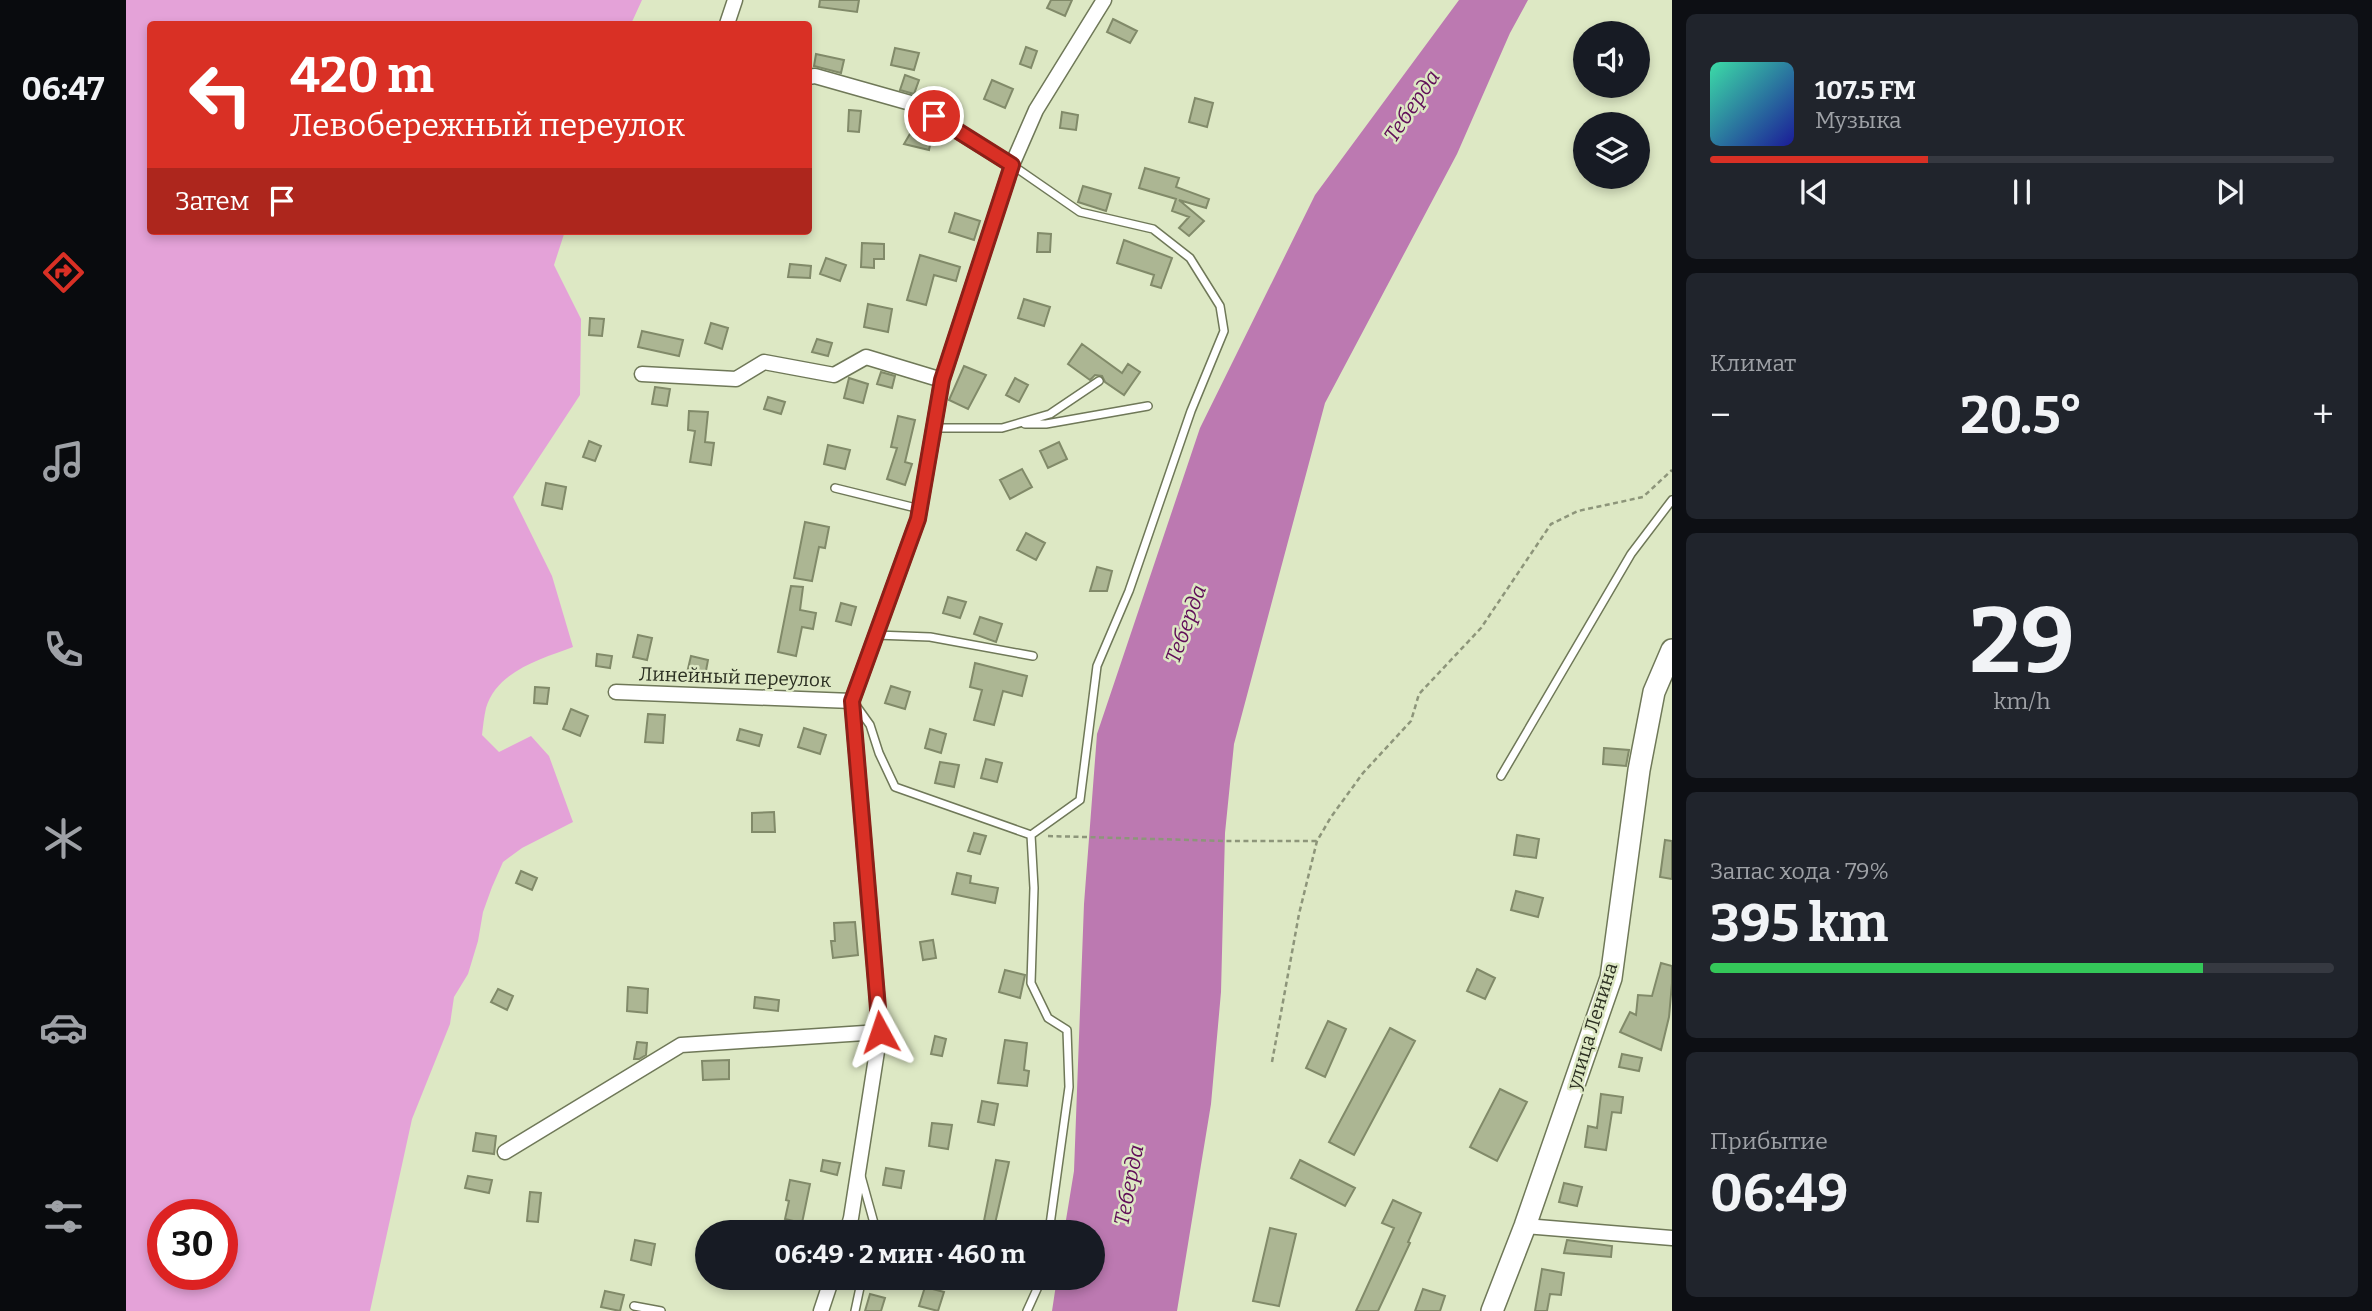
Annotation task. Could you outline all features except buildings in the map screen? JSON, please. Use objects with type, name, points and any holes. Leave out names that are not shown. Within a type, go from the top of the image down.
[{"type":"main road","name":"улица Ленина","points":[[1492,1311],[1525,1226],[1611,978],[1642,757],[1654,692],[1672,650]]},
{"type":"street","points":[[728,21],[735,0]]},
{"type":"street","points":[[850,1220],[880,1032],[852,701],[920,509],[942,380],[1012,165],[1036,110],[1104,0]]},
{"type":"street","points":[[812,77],[914,104],[1012,165]]},
{"type":"street","points":[[642,374],[736,379],[764,362],[834,375],[866,357],[942,380]]},
{"type":"street","name":"Линейный переулок","points":[[616,692],[852,701]]},
{"type":"street","points":[[505,1152],[681,1045],[880,1032]]},
{"type":"street","points":[[1525,1226],[1672,1238]]},
{"type":"street","points":[[821,1311],[828,1290]]},
{"type":"lane","points":[[1012,165],[1080,212],[1153,229],[1190,258],[1220,306],[1224,331],[1191,411],[1129,591],[1097,666],[1080,800],[1031,835]]},
{"type":"lane","points":[[933,428],[1002,428],[1014,425],[1050,414],[1099,381]]},
{"type":"lane","points":[[1014,425],[1046,424],[1149,407]]},
{"type":"lane","points":[[835,488],[920,509]]},
{"type":"lane","points":[[1501,776],[1631,554],[1672,500]]},
{"type":"lane","points":[[876,635],[930,637],[1033,656]]},
{"type":"lane","points":[[852,701],[870,725],[879,753],[895,787],[1031,835]]},
{"type":"lane","points":[[1031,835],[1034,888],[1031,983],[1048,1018],[1067,1030],[1069,1087],[1051,1220]]},
{"type":"lane","points":[[859,1168],[873,1220]]},
{"type":"lane","points":[[855,1311],[859,1290]]},
{"type":"lane","points":[[1027,1311],[1037,1290]]},
{"type":"lane","points":[[634,1306],[661,1311]]},
{"type":"path","points":[[1272,1062],[1299,914],[1317,841],[1331,817],[1363,773],[1411,721],[1419,694],[1481,628],[1551,524],[1578,511],[1643,497],[1672,470]]},
{"type":"path","points":[[1031,835],[1207,841],[1317,841]]},
{"type":"shaded area","points":[[126,0],[642,0],[632,21],[147,21],[147,235],[564,235],[554,265],[581,319],[580,395],[513,497],[552,576],[573,647],[522,668],[500,685],[486,708],[482,735],[499,752],[531,736],[549,756],[573,822],[522,848],[503,862],[483,912],[468,974],[454,997],[450,1024],[412,1119],[370,1311],[126,1311]]},
{"type":"water","name":"Теберда","points":[[1459,0],[1528,0],[1510,33],[1457,154],[1325,403],[1234,744],[1225,833],[1221,992],[1211,1104],[1177,1311],[1052,1311],[1055,1290],[1105,1290],[1105,1220],[1066,1220],[1074,1171],[1084,904],[1097,734],[1200,428],[1315,195]]},
{"type":"route","points":[[880,1032],[852,701],[918,519],[942,380],[1012,165],[934,116]]}]
